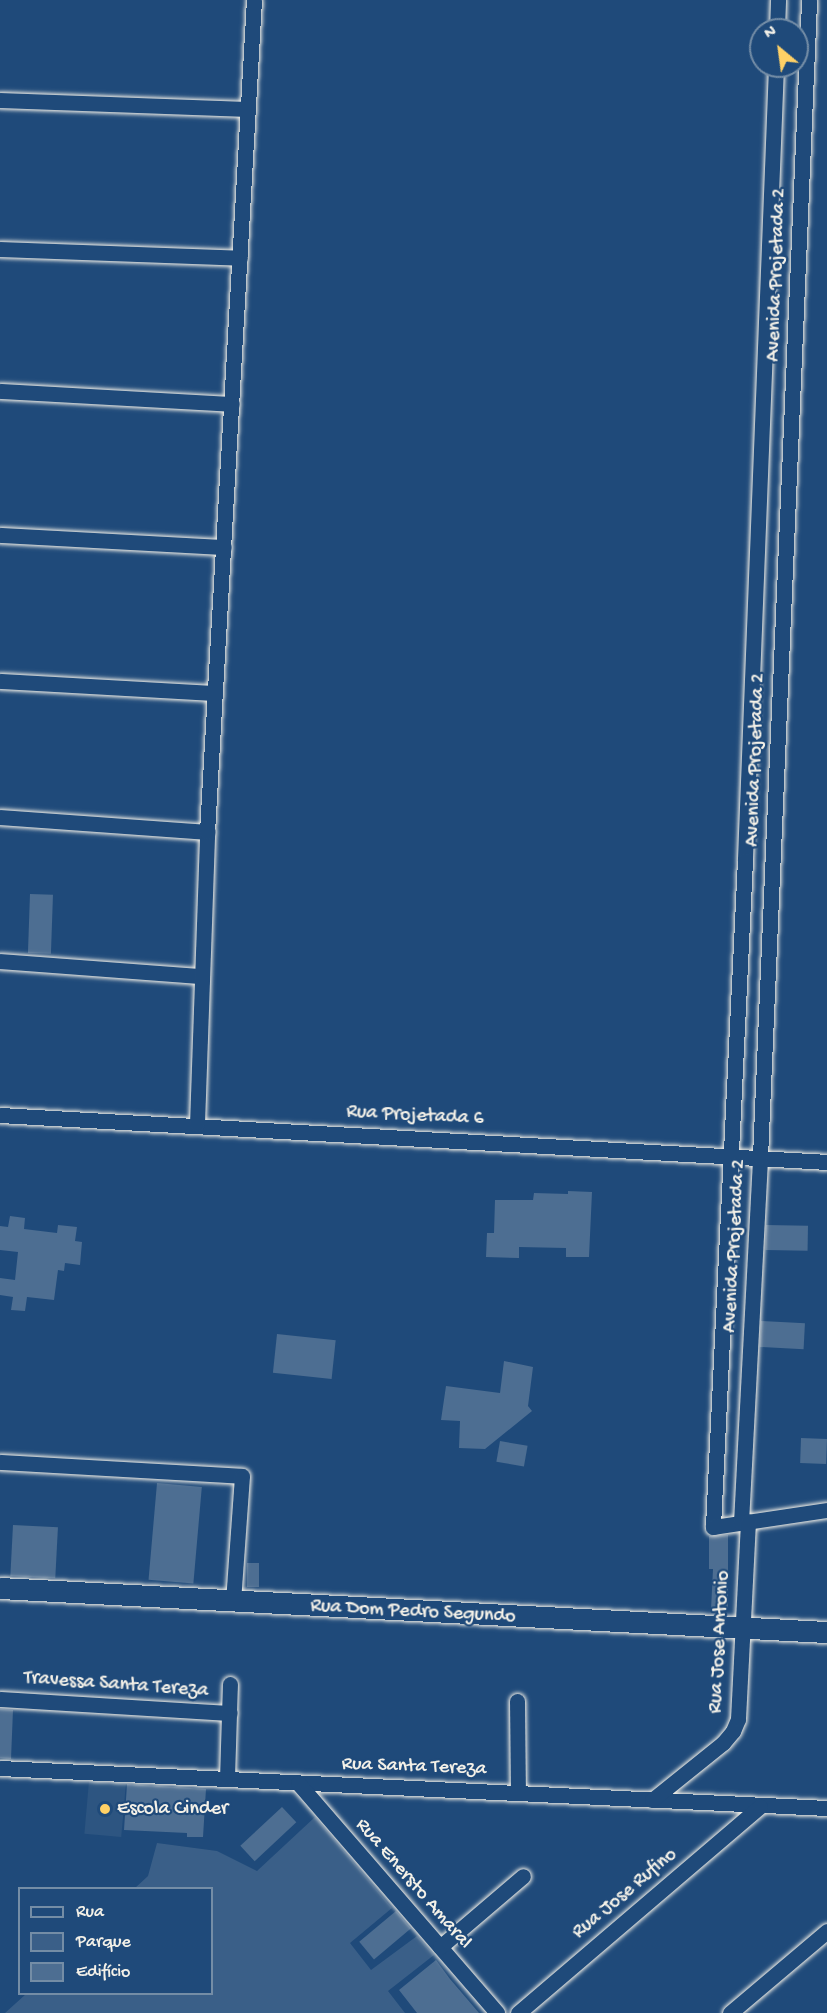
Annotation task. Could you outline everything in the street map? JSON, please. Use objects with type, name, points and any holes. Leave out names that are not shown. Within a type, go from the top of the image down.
[{"type":"street","points":[[197,1124],[207,832],[254,0]]},
{"type":"street","points":[[777,18],[778,0]]},
{"type":"street","name":"Avenida Projetada 2","points":[[776,78],[745,860],[713,1527],[744,1522],[809,0]]},
{"type":"street","points":[[0,100],[247,110]]},
{"type":"street","points":[[0,249],[240,258]]},
{"type":"street","points":[[0,391],[232,404]]},
{"type":"street","points":[[0,535],[224,547]]},
{"type":"street","points":[[0,681],[215,693]]},
{"type":"street","points":[[0,817],[207,832]]},
{"type":"street","points":[[0,962],[201,976]]},
{"type":"street","name":"Rua Projetada 6","points":[[0,1115],[197,1124],[827,1162]]},
{"type":"street","points":[[0,1462],[242,1476],[233,1603]]},
{"type":"street","points":[[744,1522],[827,1510]]},
{"type":"street","name":"Rua Jose Antonio","points":[[652,1800],[733,1731],[738,1719],[744,1522]]},
{"type":"street","name":"Rua Dom Pedro Segundo","points":[[0,1588],[233,1603],[827,1632]]},
{"type":"street","points":[[227,1778],[230,1684]]},
{"type":"street","name":"Travessa Santa Tereza","points":[[0,1699],[230,1713]]},
{"type":"street","points":[[517,1701],[518,1792]]},
{"type":"street","name":"Rua Santa Tereza","points":[[0,1768],[827,1808]]},
{"type":"street","name":"Rua Enersto Amaral","points":[[298,1783],[497,2013]]},
{"type":"street","name":"Rua Jose Rufino","points":[[518,2013],[760,1806]]},
{"type":"street","points":[[440,1947],[523,1876]]},
{"type":"street","points":[[730,2013],[827,1931]]},
{"type":"shaded area","name":"Escola Cinder","points":[[89,1781],[126,1784],[121,1837],[84,1834]]},
{"type":"green space","points":[[315,1817],[392,1908],[350,1943],[371,1970],[417,1936],[434,1955],[388,1991],[405,2013],[5,2013],[25,1995],[213,1995],[213,1887],[136,1887],[148,1876],[157,1843],[217,1851],[257,1871]]},
{"type":"building","points":[[30,894],[53,895],[51,954],[28,953]]},
{"type":"building","points":[[568,1191],[592,1192],[589,1257],[566,1257],[566,1248],[519,1247],[519,1258],[486,1257],[487,1233],[494,1233],[495,1200],[533,1200],[534,1193],[568,1194]]},
{"type":"building","points":[[10,1216],[25,1218],[24,1229],[57,1233],[58,1225],[77,1227],[75,1241],[82,1242],[80,1265],[65,1263],[64,1271],[58,1270],[54,1300],[27,1297],[25,1311],[11,1310],[13,1297],[0,1295],[0,1278],[15,1280],[18,1252],[0,1250],[0,1226],[8,1227]]},
{"type":"building","points":[[766,1225],[808,1226],[808,1251],[766,1250]]},
{"type":"building","points":[[761,1321],[805,1323],[804,1349],[760,1347]]},
{"type":"building","points":[[277,1334],[336,1340],[332,1379],[273,1373]]},
{"type":"building","points":[[504,1361],[533,1367],[528,1406],[532,1411],[485,1449],[459,1448],[460,1421],[441,1420],[446,1386],[500,1393]]},
{"type":"building","points":[[801,1438],[827,1439],[826,1464],[800,1463]]},
{"type":"building","points":[[500,1441],[528,1446],[524,1467],[496,1462]]},
{"type":"building","points":[[157,1483],[202,1487],[193,1584],[149,1580]]},
{"type":"building","points":[[13,1525],[58,1527],[55,1578],[10,1576]]},
{"type":"building","points":[[728,1535],[728,1610],[711,1610],[713,1569],[709,1569],[709,1536]]},
{"type":"building","points":[[247,1563],[259,1563],[259,1587],[247,1587]]},
{"type":"building","points":[[0,1709],[13,1710],[11,1759],[0,1758]]},
{"type":"building","points":[[127,1784],[206,1789],[203,1837],[187,1837],[187,1833],[124,1830]]},
{"type":"building","points":[[282,1807],[296,1822],[255,1861],[240,1846]]},
{"type":"building","points":[[396,1911],[411,1929],[374,1959],[359,1942]]},
{"type":"building","points":[[436,1960],[479,2013],[417,2013],[399,1990]]},
{"type":"place","name":"Escola Cinder","points":[[105,1809]]}]
